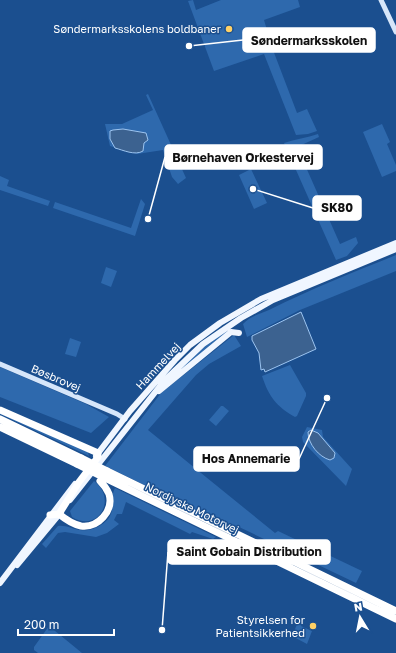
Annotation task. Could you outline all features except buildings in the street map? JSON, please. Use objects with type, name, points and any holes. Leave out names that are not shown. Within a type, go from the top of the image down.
[{"type":"highway","points":[[0,410],[98,453],[98,457],[79,482],[59,514]]},
{"type":"highway","name":"Nordjyske Motorvej","points":[[0,419],[103,476],[396,619]]},
{"type":"highway","points":[[0,427],[103,476],[105,487],[110,498],[106,514],[101,520],[94,524],[81,526],[72,523],[59,514],[50,515]]},
{"type":"highway","name":"Nordjyske Motorvej","points":[[103,476],[396,611]]},
{"type":"highway","points":[[72,523],[66,512],[81,487]]},
{"type":"main road","name":"Hammelvej","points":[[0,584],[50,515],[98,453],[175,360],[199,339],[227,318],[266,296],[396,243]]},
{"type":"main road","name":"Hammelvej","points":[[0,584],[36,543],[148,400],[170,374],[190,356],[213,337],[241,318],[282,296],[396,249]]},
{"type":"main road","points":[[148,400],[231,332],[239,333]]},
{"type":"main road","points":[[100,462],[122,428],[124,421],[133,419]]},
{"type":"street","points":[[381,0],[396,32]]},
{"type":"street","name":"Bøsbrovej","points":[[0,364],[117,414],[124,421]]},
{"type":"shaded area","points":[[193,0],[196,10],[221,0],[298,0],[300,7],[264,20],[273,50],[297,113],[307,109],[317,131],[308,134],[296,135],[264,54],[214,71],[188,1]]},
{"type":"shaded area","points":[[148,94],[186,178],[178,184],[172,177],[163,150],[137,154],[110,146],[105,124],[122,124],[153,110],[146,95]]},
{"type":"shaded area","points":[[382,124],[390,142],[387,144],[396,165],[396,171],[382,177],[363,132]]},
{"type":"shaded area","points":[[123,129],[146,133],[148,140],[144,143],[143,151],[133,153],[115,148],[110,139],[110,131]]},
{"type":"shaded area","points":[[318,134],[319,137],[297,147],[340,244],[356,237],[358,243],[347,256],[336,260],[284,143]]},
{"type":"shaded area","points":[[251,169],[267,203],[254,209],[239,175]]},
{"type":"shaded area","points":[[0,176],[9,180],[7,186],[50,201],[48,206],[0,190]]},
{"type":"shaded area","points":[[141,199],[145,204],[135,236],[53,208],[55,202],[131,228]]},
{"type":"shaded area","points":[[396,255],[396,271],[300,310],[247,337],[243,324],[252,317],[348,274]]},
{"type":"shaded area","points":[[106,267],[117,271],[111,287],[101,283]]},
{"type":"shaded area","points":[[301,312],[316,349],[265,372],[264,369],[261,370],[259,353],[252,340],[252,336]]},
{"type":"shaded area","points":[[231,328],[231,330],[175,376],[174,374],[210,342]]},
{"type":"shaded area","points":[[234,335],[241,346],[209,364],[196,375],[148,430],[275,533],[278,531],[362,571],[356,583],[237,526],[225,524],[105,466],[161,393]]},
{"type":"shaded area","points":[[70,338],[81,342],[76,357],[65,354]]},
{"type":"shaded area","points":[[290,365],[306,393],[297,416],[295,417],[278,405],[267,390],[262,376]]},
{"type":"shaded area","points":[[0,367],[86,404],[109,417],[91,433],[0,397]]},
{"type":"shaded area","points":[[221,406],[229,411],[216,426],[209,420]]},
{"type":"shaded area","points":[[0,412],[87,449],[89,456],[0,414]]},
{"type":"shaded area","points":[[307,427],[322,430],[323,437],[352,469],[346,486],[303,442],[302,437]],"holes":[[[309,439],[328,446],[335,453],[335,457],[329,460],[315,449]]]},
{"type":"shaded area","points":[[311,430],[318,433],[335,453],[334,458],[330,460],[318,453],[308,437],[308,432]]},
{"type":"shaded area","points":[[94,481],[101,488],[104,496],[102,512],[90,521],[81,521],[72,517],[70,511]]},
{"type":"shaded area","points":[[115,488],[216,537],[213,539],[192,532],[190,534],[126,502],[122,514],[117,514],[114,520],[119,524],[107,533],[96,537],[65,532],[58,533],[46,548],[42,544],[58,526],[64,526],[77,530],[90,530],[104,523],[111,515],[113,507],[113,493]]},
{"type":"shaded area","points":[[298,622],[302,624],[301,626],[312,631],[307,644],[292,636]]},
{"type":"shaded area","points":[[49,626],[82,653],[38,653],[34,650],[34,647]]},
{"type":"place","name":"Søndermarksskolens boldbaner","points":[[229,29]]},
{"type":"place","name":"Søndermarksskolen","points":[[189,46]]},
{"type":"place","name":"SK80","points":[[253,189]]},
{"type":"place","name":"Børnehaven Orkestervej","points":[[148,219]]},
{"type":"place","name":"Hos Annemarie","points":[[327,398]]},
{"type":"place","name":"Styrelsen for Patientsikkerhed","points":[[313,626]]},
{"type":"place","name":"Saint Gobain Distribution","points":[[162,630]]}]
